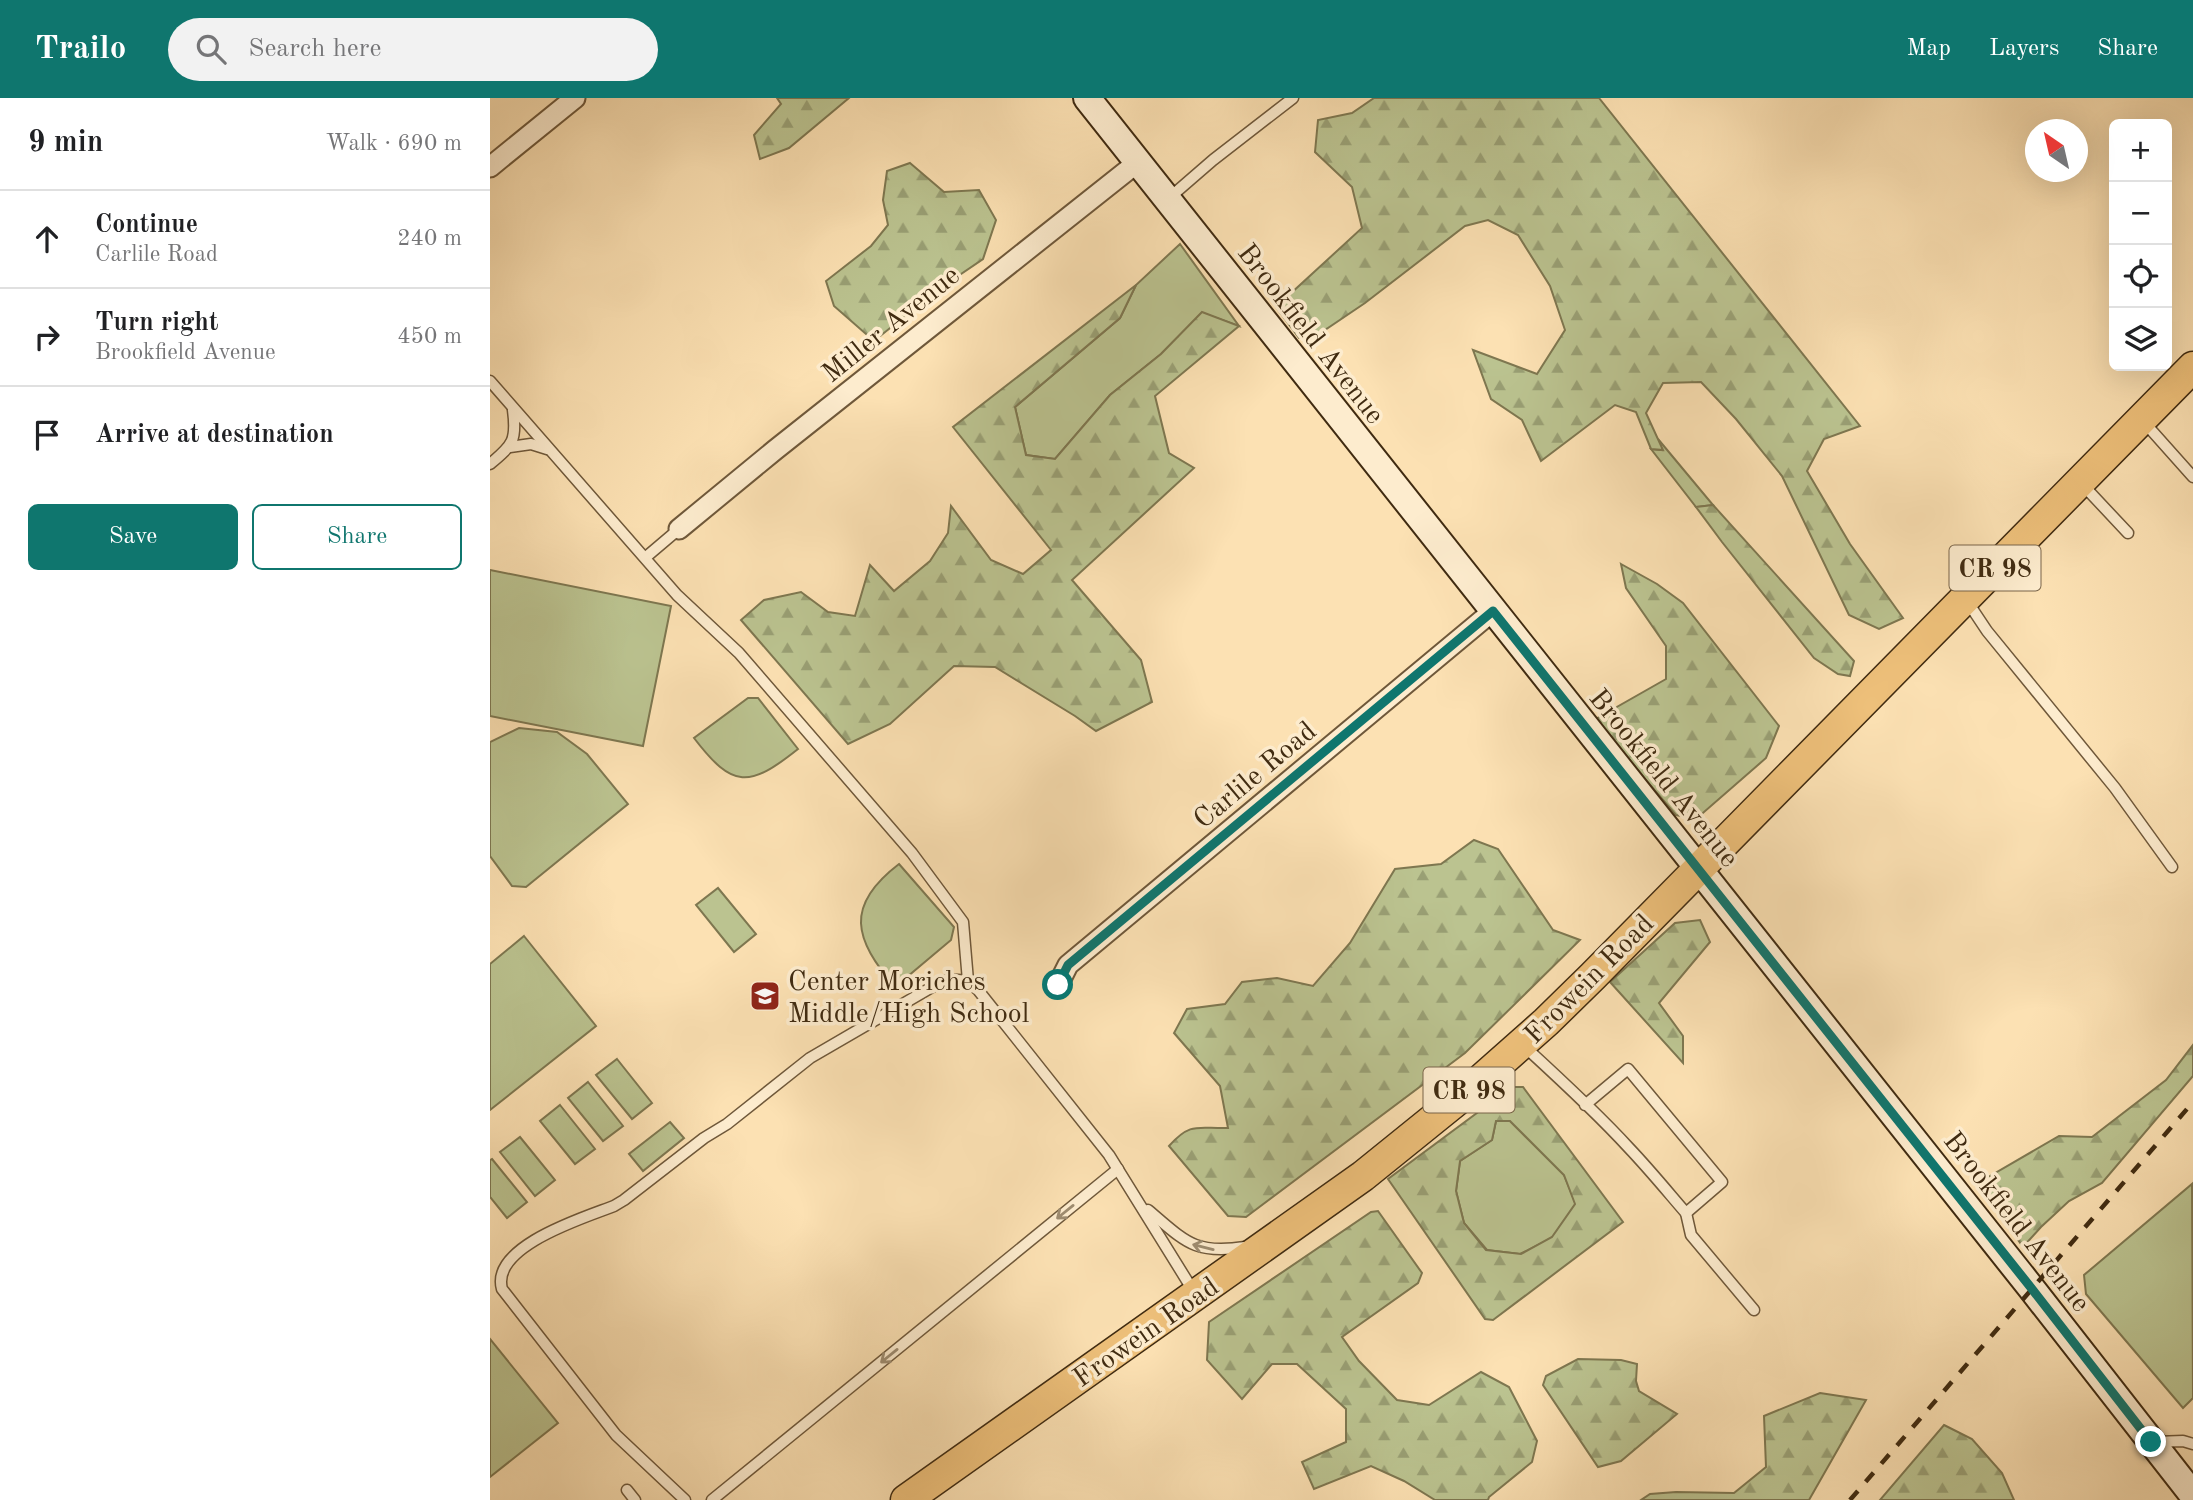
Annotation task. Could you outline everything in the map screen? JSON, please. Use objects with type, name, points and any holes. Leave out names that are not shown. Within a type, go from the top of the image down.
[{"type":"main road","name":"Brookfield Avenue","points":[[1087,98],[2024,1278],[2193,1495]]},
{"type":"main road","name":"Frowein Road","points":[[906,1500],[1400,1147],[1522,1044],[1585,984],[2193,367]]},
{"type":"street","points":[[490,167],[575,98]]},
{"type":"street","name":"Miller Avenue","points":[[679,529],[1138,162]]},
{"type":"street","name":"Carlile Road","points":[[1058,985],[1068,965],[1493,611]]},
{"type":"lane","points":[[1168,200],[1205,166],[1293,98]]},
{"type":"lane","points":[[490,381],[677,595],[739,653],[912,853],[963,922],[968,981]]},
{"type":"lane","points":[[490,464],[510,447],[516,430],[513,409]]},
{"type":"lane","points":[[2142,419],[2193,477]]},
{"type":"lane","points":[[510,447],[531,444],[549,450]]},
{"type":"lane","points":[[2080,481],[2128,533]]},
{"type":"lane","points":[[646,557],[679,529]]},
{"type":"lane","points":[[1965,597],[1987,631],[2115,788],[2172,867]]},
{"type":"lane","points":[[685,1500],[616,1434],[502,1289],[499,1283],[505,1265],[537,1237],[624,1200],[820,1052],[939,983],[954,979],[968,981],[978,990],[1108,1155],[1196,1295]]},
{"type":"lane","points":[[1522,1044],[1629,1147],[1686,1213],[1691,1235],[1754,1310]]},
{"type":"lane","points":[[1585,1105],[1628,1069],[1722,1182],[1686,1213]]},
{"type":"lane","points":[[712,1500],[1118,1169]]},
{"type":"lane","points":[[1139,1203],[1197,1247],[1217,1250],[1270,1242]]},
{"type":"lane","points":[[2151,1442],[2183,1441],[2193,1444]]},
{"type":"lane","points":[[627,1490],[635,1500]]},
{"type":"green space","points":[[777,98],[849,98],[789,148],[760,159],[754,135],[781,104]]},
{"type":"green space","points":[[1374,98],[1599,98],[1860,426],[1824,439],[1807,471],[1850,544],[1903,618],[1879,629],[1849,615],[1782,476],[1736,419],[1701,382],[1663,383],[1646,413],[1663,450],[1651,449],[1636,412],[1615,405],[1541,461],[1522,420],[1491,399],[1473,350],[1537,374],[1565,330],[1550,286],[1518,235],[1488,220],[1465,226],[1365,303],[1316,336],[1299,338],[1276,307],[1362,228],[1352,187],[1315,152],[1318,120],[1352,113]]},
{"type":"green space","points":[[910,163],[944,192],[979,190],[996,220],[983,259],[936,291],[874,341],[834,306],[826,281],[871,246],[888,225],[883,200],[887,171]]},
{"type":"green space","points":[[1180,244],[1239,326],[1202,313],[1161,354],[1110,395],[1055,459],[1026,455],[1015,407],[1120,318],[1136,285]]},
{"type":"green space","points":[[1136,285],[1120,318],[1015,407],[1026,455],[1055,459],[1110,395],[1161,354],[1202,312],[1239,326],[1155,396],[1169,453],[1194,468],[1072,580],[1141,660],[1152,702],[1096,731],[995,667],[954,666],[890,724],[848,744],[741,620],[764,600],[801,592],[828,612],[855,616],[870,565],[894,591],[930,561],[948,533],[951,506],[991,560],[1023,574],[1051,550],[953,427]]},
{"type":"green space","points":[[1658,439],[1713,505],[1696,507],[1651,449],[1662,450]]},
{"type":"green space","points":[[1713,505],[1854,661],[1850,676],[1838,674],[1814,658],[1696,507]]},
{"type":"green space","points":[[1621,564],[1657,584],[1683,603],[1779,726],[1766,758],[1696,819],[1676,815],[1594,720],[1666,679],[1666,646],[1626,588]]},
{"type":"green space","points":[[490,570],[671,606],[643,746],[490,716]]},
{"type":"green space","points":[[748,698],[758,698],[798,749],[767,771],[742,777],[720,767],[694,738]]},
{"type":"green space","points":[[519,728],[557,732],[587,754],[628,804],[526,887],[512,886],[490,856],[490,742]]},
{"type":"green space","points":[[1474,840],[1498,849],[1553,930],[1580,940],[1465,1053],[1246,1217],[1228,1216],[1169,1146],[1183,1133],[1196,1128],[1228,1128],[1220,1086],[1174,1033],[1187,1009],[1225,1004],[1242,982],[1277,978],[1313,986],[1350,943],[1395,869],[1441,864]]},
{"type":"green space","points":[[899,864],[954,927],[951,940],[895,987],[871,953],[861,923],[869,894],[881,879]]},
{"type":"green space","points":[[718,888],[756,934],[734,952],[696,905]]},
{"type":"green space","points":[[1700,920],[1710,942],[1659,1003],[1683,1036],[1683,1063],[1610,982],[1675,923]]},
{"type":"green space","points":[[524,936],[596,1026],[490,1110],[490,964]]},
{"type":"green space","points":[[2193,1045],[2193,1076],[2102,1183],[2069,1201],[2023,1247],[1978,1183],[2059,1136],[2092,1137],[2166,1080]]},
{"type":"green space","points":[[617,1059],[652,1103],[632,1119],[596,1075]]},
{"type":"green space","points":[[588,1082],[623,1126],[603,1141],[568,1098]]},
{"type":"green space","points":[[1512,1087],[1523,1087],[1623,1222],[1493,1320],[1485,1319],[1388,1179]],"holes":[[[1496,1121],[1510,1121],[1564,1175],[1575,1204],[1552,1237],[1521,1254],[1486,1250],[1464,1223],[1456,1191],[1460,1161],[1492,1140]]]},
{"type":"green space","points":[[560,1105],[595,1149],[575,1164],[540,1121]]},
{"type":"green space","points":[[1496,1121],[1510,1121],[1564,1175],[1576,1204],[1552,1238],[1520,1254],[1487,1250],[1464,1223],[1456,1191],[1460,1161],[1492,1140]]},
{"type":"green space","points":[[670,1122],[684,1138],[643,1171],[629,1154]]},
{"type":"green space","points":[[520,1137],[555,1180],[535,1196],[500,1152]]},
{"type":"green space","points":[[492,1159],[527,1202],[507,1218],[490,1197]]},
{"type":"green space","points":[[2192,1184],[2193,1398],[2183,1408],[2086,1294],[2084,1275]]},
{"type":"green space","points":[[1378,1211],[1422,1273],[1418,1283],[1342,1337],[1359,1361],[1397,1400],[1429,1405],[1481,1372],[1509,1387],[1537,1441],[1532,1462],[1488,1500],[1435,1500],[1404,1481],[1371,1466],[1314,1489],[1302,1462],[1346,1442],[1346,1409],[1297,1364],[1272,1364],[1242,1399],[1207,1360],[1209,1322],[1371,1212]]},
{"type":"green space","points":[[490,1339],[558,1423],[490,1477]]},
{"type":"green space","points":[[1578,1359],[1621,1360],[1637,1364],[1636,1381],[1639,1391],[1677,1414],[1621,1461],[1598,1467],[1543,1385],[1546,1376]]},
{"type":"green space","points":[[1820,1393],[1866,1400],[1809,1500],[1641,1500],[1650,1494],[1676,1492],[1734,1493],[1766,1467],[1764,1416]]},
{"type":"green space","points":[[1944,1425],[1972,1439],[2002,1473],[2014,1500],[1880,1500]]},
{"type":"railway","points":[[1850,1500],[2193,1102]]},
{"type":"place","name":"Center Moriches Middle/High School","points":[[765,996]]},
{"type":"route","points":[[1058,985],[1068,965],[1493,611],[2151,1442]]}]
